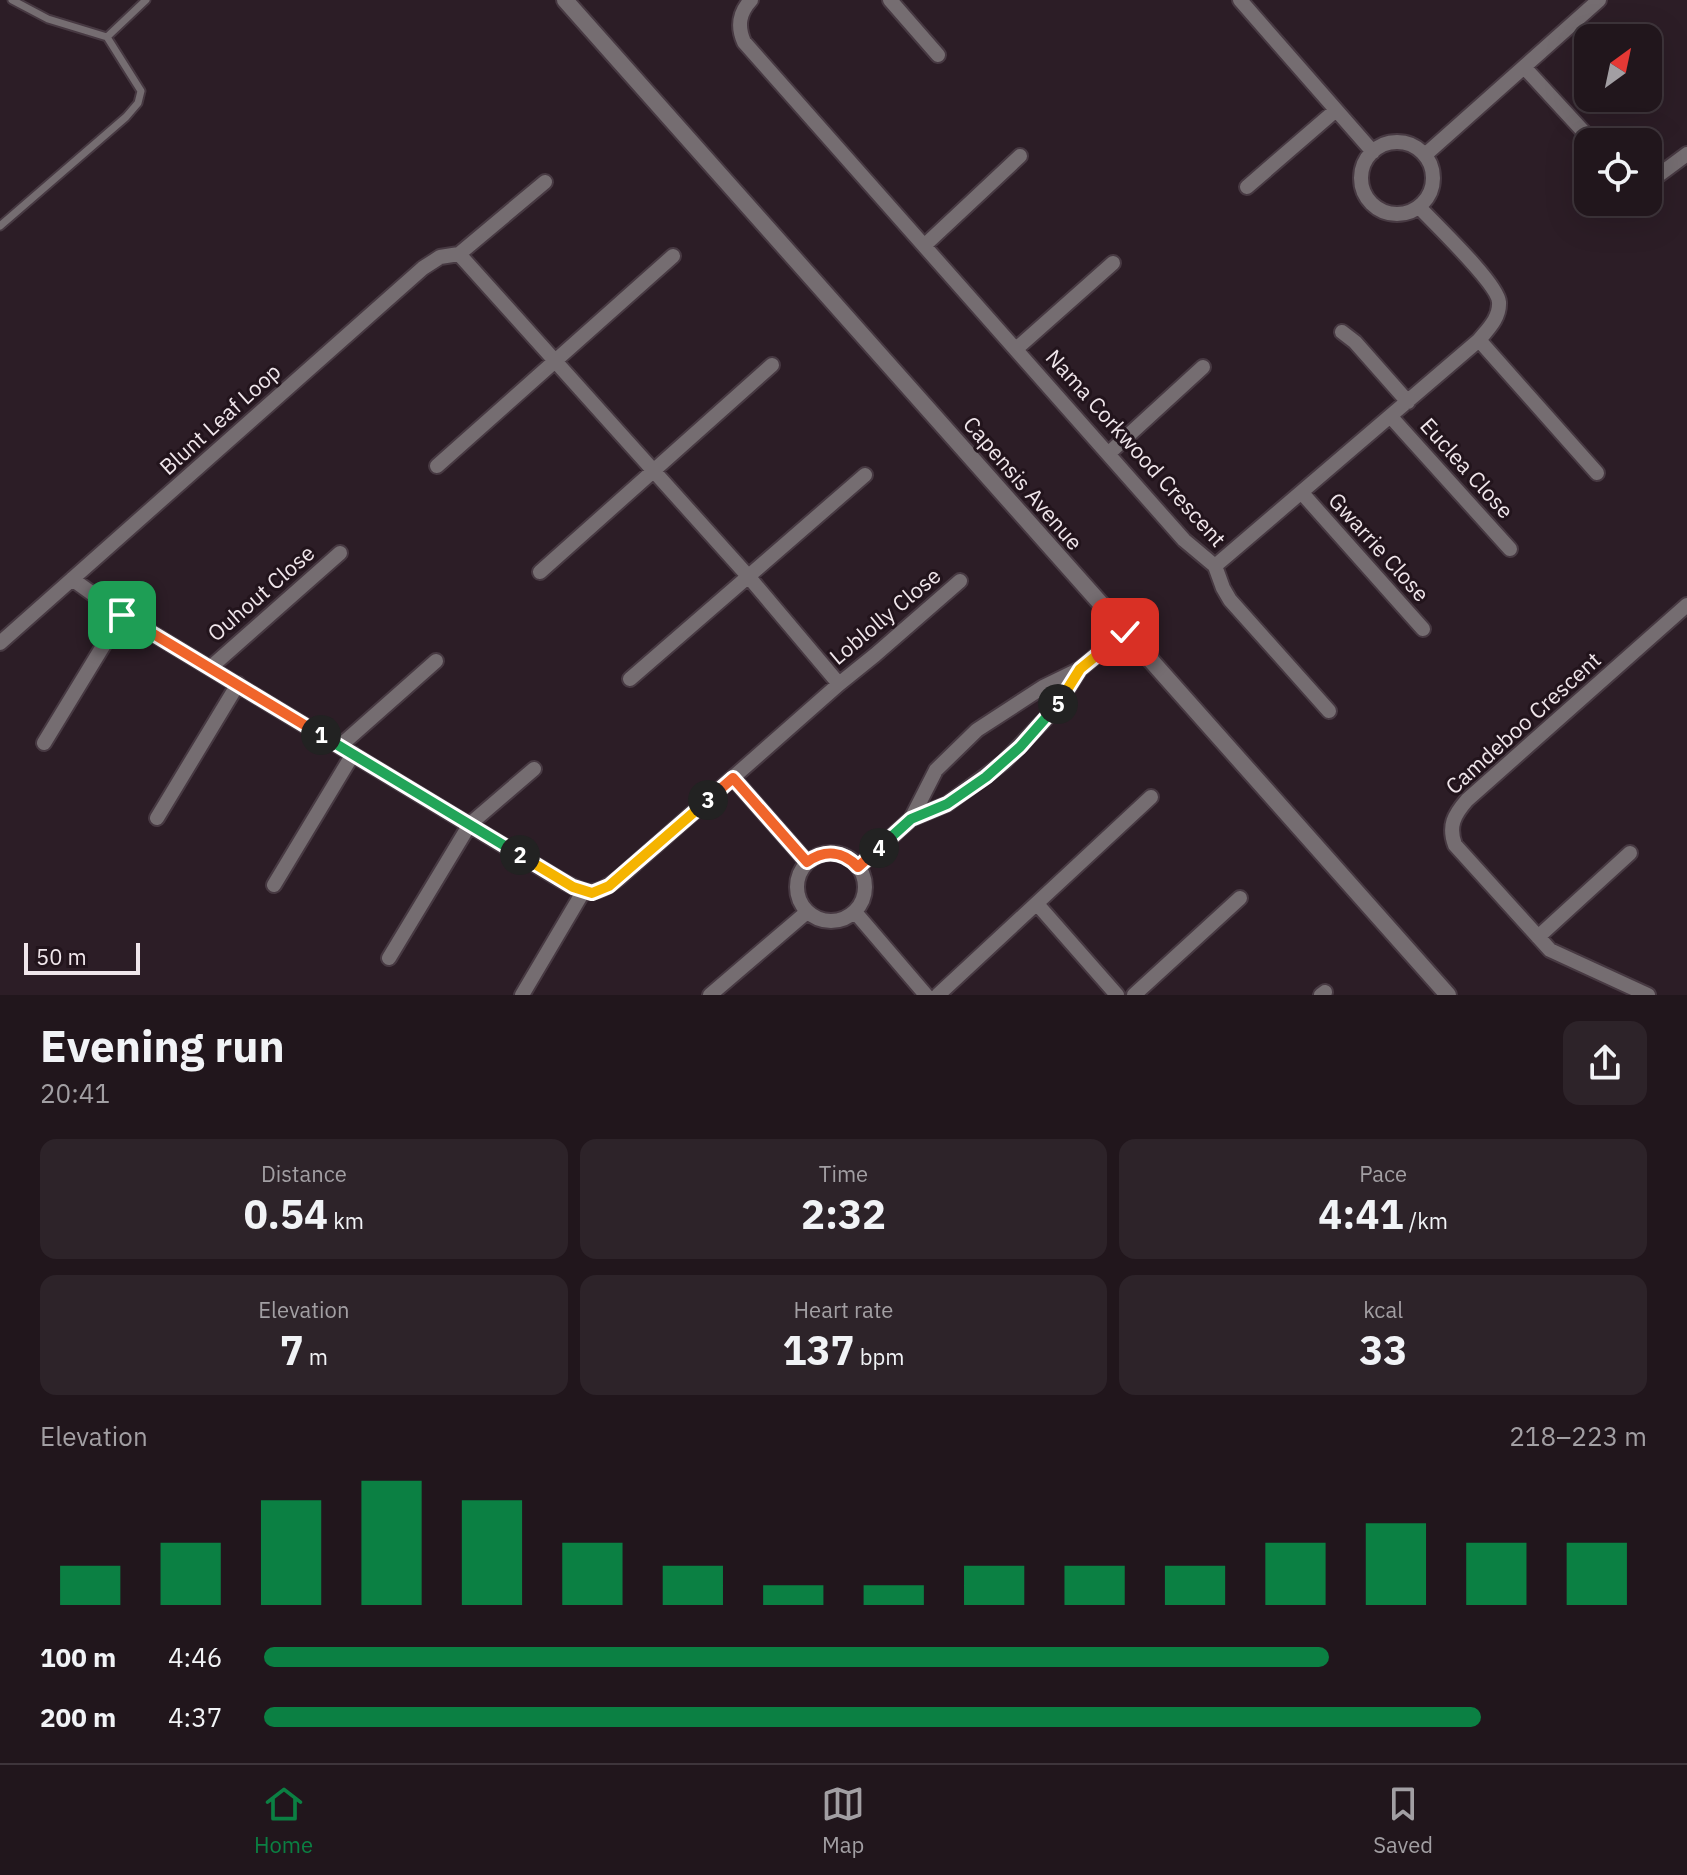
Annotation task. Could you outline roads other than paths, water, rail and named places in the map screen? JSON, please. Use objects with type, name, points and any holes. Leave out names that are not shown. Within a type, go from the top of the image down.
[{"type":"street","name":"Capensis Avenue","points":[[565,0],[1448,995]]},
{"type":"street","name":"Nama Corkwood Crescent","points":[[751,0],[740,18],[740,33],[744,42],[1184,540],[1215,566],[1479,340],[1496,317],[1498,297],[1492,285],[1419,207]]},
{"type":"street","points":[[890,0],[938,55]]},
{"type":"street","points":[[1240,0],[1373,152]]},
{"type":"street","points":[[1425,155],[1599,0]]},
{"type":"street","points":[[1524,67],[1580,128]]},
{"type":"street","points":[[1247,187],[1336,110]]},
{"type":"street","points":[[1394,143],[1405,143],[1425,155],[1433,176],[1432,188],[1419,207],[1409,213],[1396,214],[1374,206],[1362,185],[1362,173],[1373,152],[1394,143]]},
{"type":"street","points":[[1662,173],[1687,154]]},
{"type":"street","points":[[925,245],[1020,156]]},
{"type":"street","name":"Blunt Leaf Loop","points":[[0,643],[423,268],[440,257],[459,254],[545,182]]},
{"type":"street","points":[[72,579],[122,615],[583,892],[592,893],[609,886],[839,684],[748,576],[459,254]]},
{"type":"street","points":[[437,466],[673,256]]},
{"type":"street","points":[[1016,349],[1113,263]]},
{"type":"street","points":[[1342,332],[1355,342],[1408,402]]},
{"type":"street","points":[[1479,340],[1597,473]]},
{"type":"street","points":[[540,572],[772,365]]},
{"type":"street","points":[[1108,454],[1203,367]]},
{"type":"street","name":"Euclea Close","points":[[1391,417],[1510,549]]},
{"type":"street","points":[[630,679],[865,475]]},
{"type":"street","name":"Gwarrie Close","points":[[1302,493],[1423,629]]},
{"type":"street","name":"Ouhout Close","points":[[211,667],[340,553]]},
{"type":"street","points":[[1215,566],[1230,600],[1329,711]]},
{"type":"street","name":"Loblolly Close","points":[[839,684],[960,581]]},
{"type":"street","name":"Camdeboo Crescent","points":[[1648,995],[1560,956],[1538,937],[1455,845],[1451,831],[1453,818],[1478,790],[1687,605]]},
{"type":"street","points":[[44,743],[122,615]]},
{"type":"street","points":[[911,819],[936,770],[977,730],[1043,687],[1080,669],[1125,632]]},
{"type":"street","points":[[274,885],[347,750],[436,661]]},
{"type":"street","points":[[858,867],[911,819],[947,804],[1004,762],[1054,710],[1080,669]]},
{"type":"street","points":[[157,818],[238,684]]},
{"type":"street","points":[[389,958],[470,824],[534,769]]},
{"type":"street","points":[[733,778],[807,862]]},
{"type":"street","points":[[938,995],[1151,797]]},
{"type":"street","points":[[824,853],[852,860],[863,874],[865,890],[855,912],[836,921],[825,921],[807,912],[801,905],[796,887],[807,862],[824,853]]},
{"type":"street","points":[[1538,937],[1630,853]]},
{"type":"street","points":[[522,995],[583,892]]},
{"type":"street","points":[[1134,995],[1240,898]]},
{"type":"street","points":[[1038,905],[1117,995]]},
{"type":"street","points":[[710,995],[807,912]]},
{"type":"street","points":[[855,912],[926,995]]},
{"type":"lane","points":[[0,226],[126,117],[141,97],[140,86],[107,37],[48,19],[12,0]]},
{"type":"lane","points":[[107,37],[146,0]]}]
